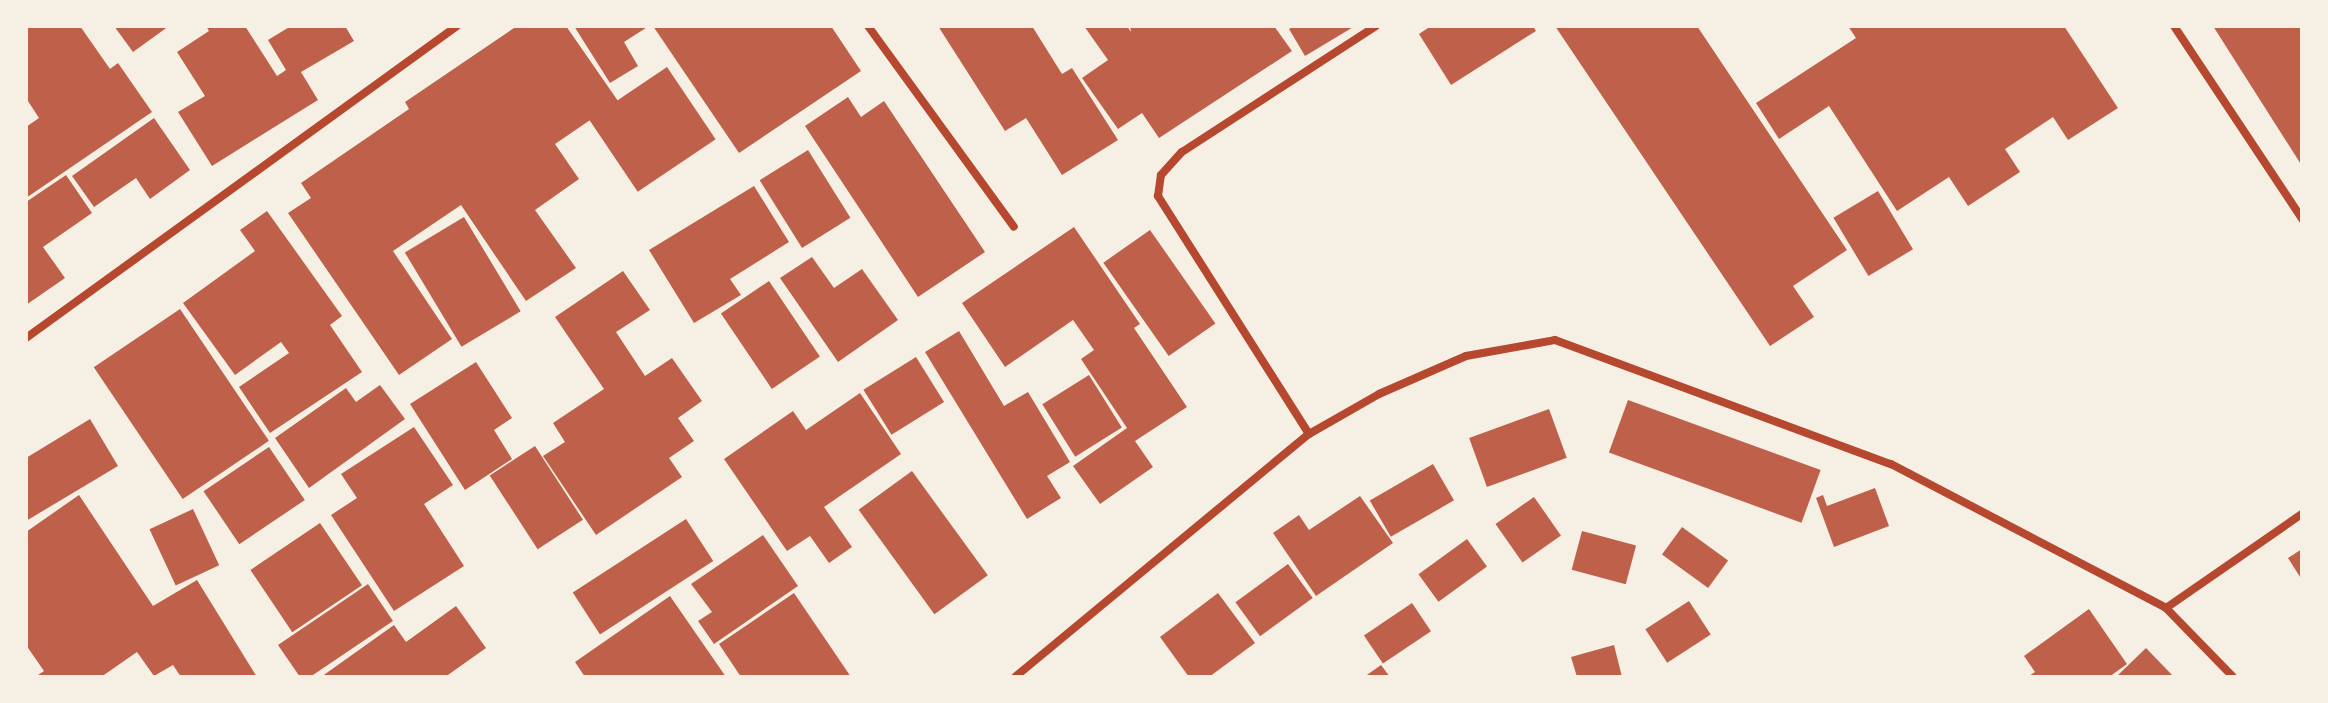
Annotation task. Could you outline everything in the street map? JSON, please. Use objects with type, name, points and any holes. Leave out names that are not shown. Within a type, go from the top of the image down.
[{"type":"street","points":[[26,338],[456,26]]},
{"type":"street","points":[[868,26],[1014,227]]},
{"type":"street","points":[[1309,434],[1158,196],[1161,175],[1182,152],[1376,26]]},
{"type":"street","points":[[2174,26],[2302,219]]},
{"type":"street","points":[[1015,677],[1309,434],[1379,394],[1466,356],[1555,340],[1891,464],[2166,608],[2233,677]]},
{"type":"street","points":[[2166,608],[2302,514]]},
{"type":"building","points":[[26,26],[80,26],[110,69],[118,63],[152,112],[26,198],[26,127],[39,118],[26,98]]},
{"type":"building","points":[[114,26],[169,26],[133,52]]},
{"type":"building","points":[[206,26],[245,26],[277,76],[286,70],[268,40],[291,26],[345,26],[354,41],[301,72],[318,100],[212,166],[178,112],[205,96],[177,52],[209,31]]},
{"type":"building","points":[[517,26],[566,26],[618,101],[555,144],[579,179],[535,210],[576,268],[526,301],[461,205],[393,251],[452,339],[399,375],[288,213],[311,198],[301,183],[409,109],[405,102]]},
{"type":"building","points":[[574,26],[649,26],[624,42],[638,66],[610,83]]},
{"type":"building","points":[[653,26],[831,26],[861,71],[739,153]]},
{"type":"building","points":[[938,26],[1032,26],[1062,74],[1072,68],[1118,140],[1062,175],[1026,118],[1005,131]]},
{"type":"building","points":[[1084,26],[1127,26],[1131,32],[1130,26],[1274,26],[1292,51],[1159,138],[1142,113],[1118,129],[1082,78],[1108,60]]},
{"type":"building","points":[[1295,26],[1355,26],[1305,56],[1289,29]]},
{"type":"building","points":[[1431,26],[1533,26],[1536,31],[1451,85],[1419,34]]},
{"type":"building","points":[[1555,26],[1697,26],[1847,250],[1793,286],[1814,317],[1770,346]]},
{"type":"building","points":[[1848,26],[2064,26],[2118,108],[2068,140],[2053,117],[2005,149],[2020,172],[1968,206],[1949,177],[1897,211],[1829,106],[1779,139],[1756,103],[1856,38]]},
{"type":"building","points":[[2213,26],[2302,26],[2302,166]]},
{"type":"building","points":[[667,67],[716,139],[638,192],[589,120]]},
{"type":"building","points":[[848,97],[861,117],[884,101],[985,252],[918,297],[805,126]]},
{"type":"building","points":[[154,118],[190,170],[150,199],[136,178],[94,207],[72,176]]},
{"type":"building","points":[[808,150],[850,218],[802,248],[760,180]]},
{"type":"building","points":[[66,175],[92,213],[43,247],[65,278],[26,305],[26,202]]},
{"type":"building","points":[[754,186],[789,242],[730,279],[741,295],[694,323],[649,250]]},
{"type":"building","points":[[1878,191],[1913,249],[1868,276],[1833,218]]},
{"type":"building","points":[[267,211],[342,316],[330,325],[362,372],[270,433],[239,387],[289,353],[281,342],[235,375],[183,303],[255,251],[240,230]]},
{"type":"building","points":[[464,217],[521,311],[462,347],[405,253]]},
{"type":"building","points":[[1074,227],[1140,324],[1134,328],[1187,407],[1135,441],[1153,467],[1100,504],[1073,466],[1127,428],[1081,359],[1094,350],[1073,320],[1005,367],[962,303]]},
{"type":"building","points":[[1150,230],[1215,323],[1169,356],[1103,263]]},
{"type":"building","points":[[812,257],[834,288],[862,269],[898,320],[838,362],[780,278]]},
{"type":"building","points":[[623,271],[650,310],[616,332],[645,376],[672,358],[702,401],[678,418],[694,441],[669,458],[682,477],[596,535],[543,456],[565,442],[553,423],[604,389],[555,317]]},
{"type":"building","points":[[769,281],[820,356],[772,389],[721,313]]},
{"type":"building","points":[[180,309],[269,441],[183,499],[94,367]]},
{"type":"building","points":[[959,331],[1004,406],[1028,392],[1070,462],[1047,476],[1061,498],[1027,519],[925,352]]},
{"type":"building","points":[[916,357],[944,402],[892,435],[863,390]]},
{"type":"building","points":[[476,362],[512,418],[494,430],[512,459],[465,490],[410,404]]},
{"type":"building","points":[[1089,375],[1122,428],[1075,457],[1042,404]]},
{"type":"building","points":[[380,385],[405,419],[309,488],[275,438],[346,388],[356,402]]},
{"type":"building","points":[[860,393],[901,454],[824,507],[852,547],[829,563],[810,536],[787,551],[724,459],[793,411],[806,430]]},
{"type":"building","points":[[1628,400],[1821,470],[1801,523],[1609,453]]},
{"type":"building","points":[[1549,409],[1567,458],[1487,487],[1469,438]]},
{"type":"building","points":[[90,419],[118,466],[26,521],[26,458]]},
{"type":"building","points":[[414,427],[453,485],[424,504],[464,566],[394,611],[331,515],[357,498],[341,474]]},
{"type":"building","points":[[535,446],[583,520],[538,549],[490,475]]},
{"type":"building","points":[[269,447],[305,500],[239,544],[204,491]]},
{"type":"building","points":[[1433,464],[1454,500],[1391,537],[1370,500]]},
{"type":"building","points":[[912,471],[988,575],[934,614],[859,510]]},
{"type":"building","points":[[1875,488],[1889,526],[1834,547],[1816,498],[1823,495],[1827,506]]},
{"type":"building","points":[[79,495],[153,606],[197,580],[257,677],[181,677],[173,665],[154,676],[137,652],[101,677],[35,677],[44,671],[26,645],[26,532]]},
{"type":"building","points":[[1360,496],[1393,543],[1316,596],[1273,533],[1299,515],[1309,530]]},
{"type":"building","points":[[1534,497],[1561,536],[1522,562],[1495,524]]},
{"type":"building","points":[[193,509],[219,565],[176,585],[149,529]]},
{"type":"building","points":[[686,519],[713,561],[600,634],[573,593]]},
{"type":"building","points":[[320,523],[362,585],[292,632],[250,570]]},
{"type":"building","points":[[1682,527],[1728,561],[1708,588],[1662,555]]},
{"type":"building","points":[[1582,531],[1636,545],[1626,584],[1572,570]]},
{"type":"building","points":[[763,535],[798,586],[714,644],[698,621],[712,612],[691,584]]},
{"type":"building","points":[[1467,539],[1487,567],[1438,602],[1418,574]]},
{"type":"building","points":[[2302,549],[2302,580],[2288,558]]},
{"type":"building","points":[[1288,564],[1313,598],[1260,636],[1235,602]]},
{"type":"building","points":[[368,584],[393,621],[310,677],[300,677],[278,645]]},
{"type":"building","points":[[794,593],[851,677],[741,677],[719,644]]},
{"type":"building","points":[[1218,593],[1255,643],[1209,677],[1189,677],[1160,637]]},
{"type":"building","points":[[670,596],[726,677],[585,677],[575,662]]},
{"type":"building","points":[[1689,601],[1711,635],[1667,663],[1645,629]]},
{"type":"building","points":[[1412,603],[1431,631],[1383,664],[1364,635]]},
{"type":"building","points":[[456,606],[486,648],[445,677],[321,677],[394,625],[406,642]]},
{"type":"building","points":[[2089,609],[2127,664],[2109,677],[2027,677],[2035,672],[2024,656]]},
{"type":"building","points":[[1614,645],[1622,677],[1577,677],[1571,657]]},
{"type":"building","points":[[2146,648],[2174,677],[2116,677]]},
{"type":"building","points":[[1381,665],[1390,677],[1364,677]]}]
